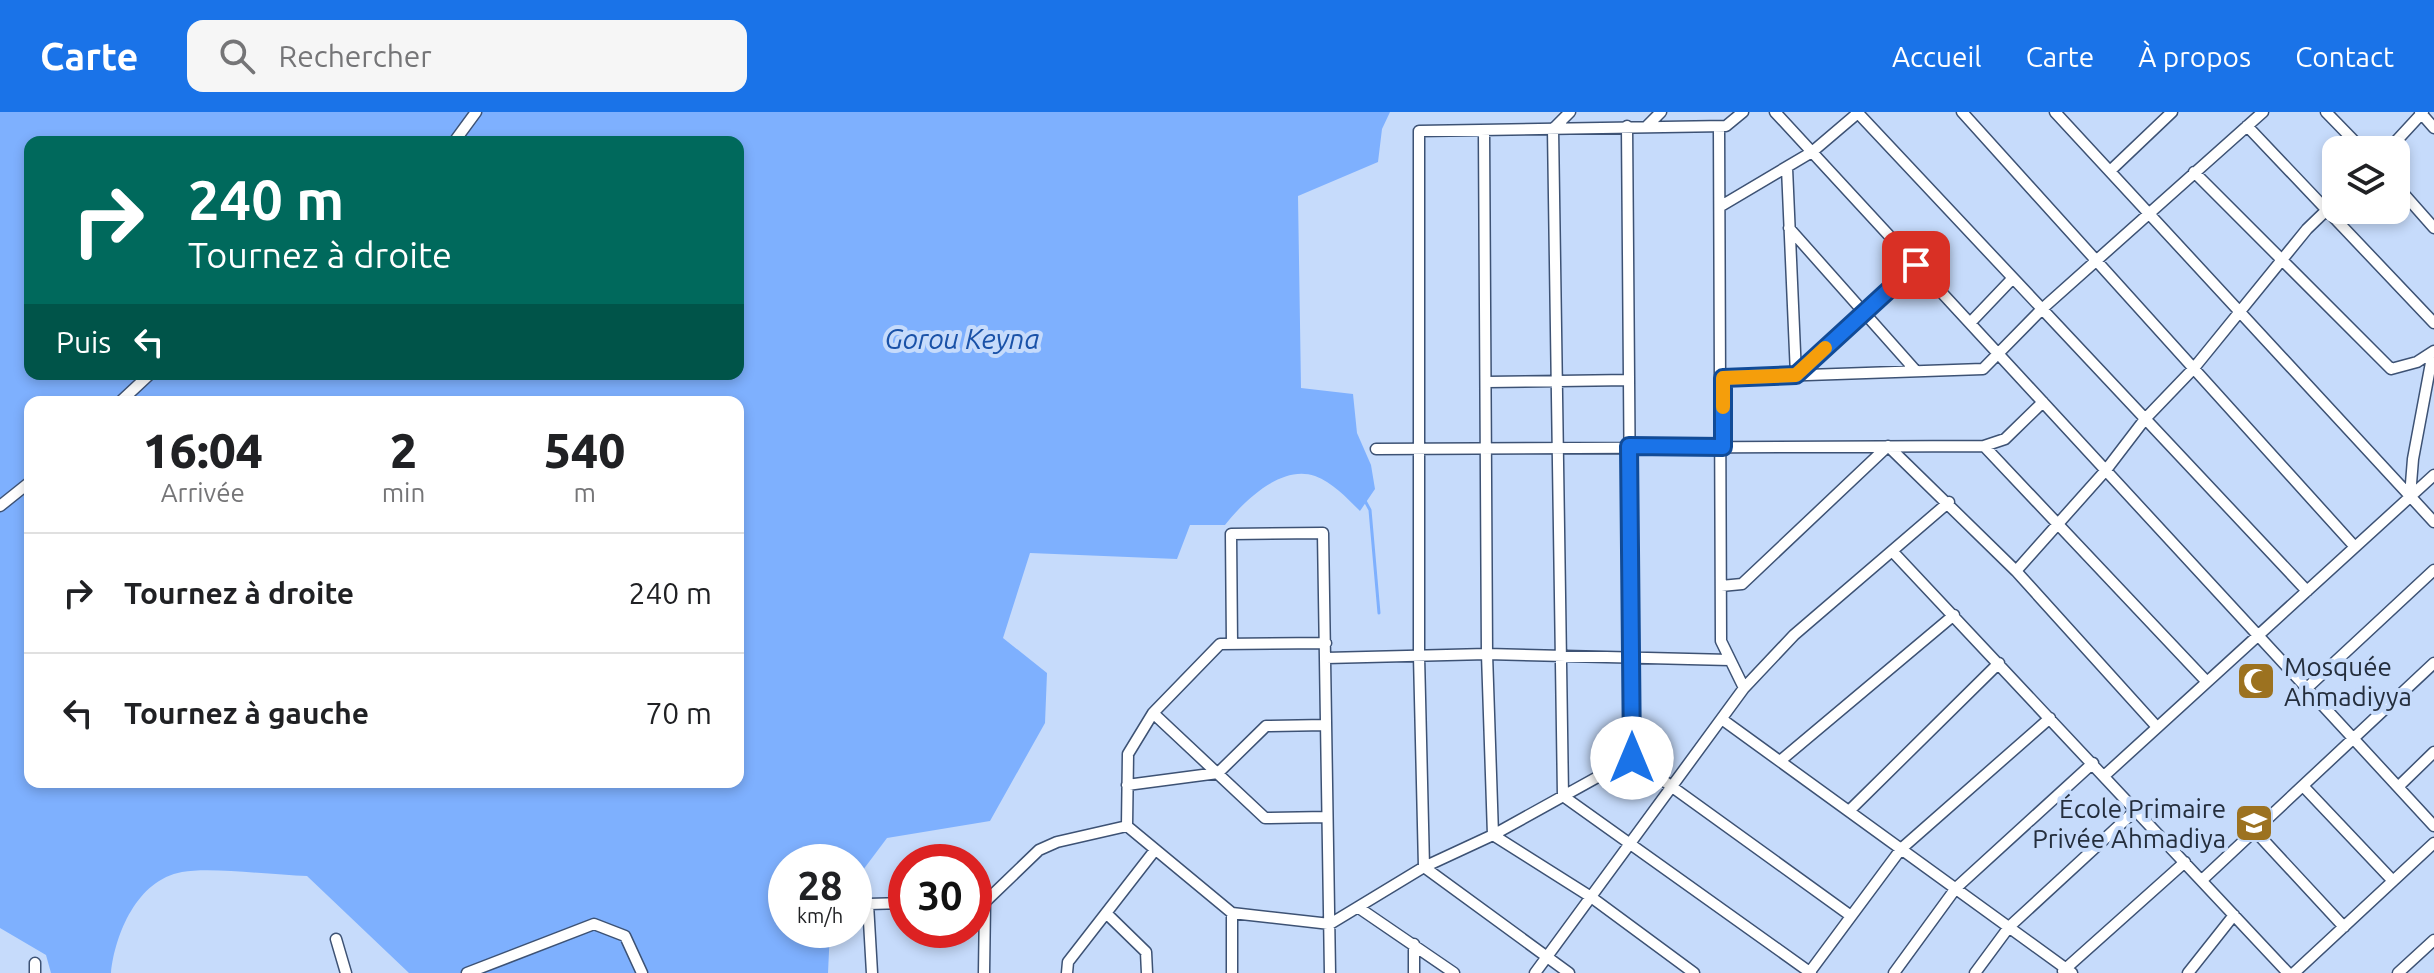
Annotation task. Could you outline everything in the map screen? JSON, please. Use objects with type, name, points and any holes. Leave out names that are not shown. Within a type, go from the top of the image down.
[{"type":"street","points":[[458,136],[476,112]]},
{"type":"street","points":[[1563,796],[1553,129],[1570,112]]},
{"type":"street","points":[[1646,127],[1661,112]]},
{"type":"street","points":[[1424,867],[1419,656],[1419,131],[1719,127],[1726,126],[1743,112]]},
{"type":"street","points":[[1775,112],[2434,826]]},
{"type":"street","points":[[1962,112],[2355,547]]},
{"type":"street","points":[[2110,171],[2172,112]]},
{"type":"street","points":[[1723,378],[1983,369],[2042,309],[2263,112]]},
{"type":"street","points":[[2326,112],[2349,136]]},
{"type":"street","points":[[1721,206],[1812,152],[1859,113],[2307,591]]},
{"type":"street","points":[[2400,136],[2421,113],[2434,128]]},
{"type":"street","points":[[2060,114],[2434,522]]},
{"type":"street","points":[[1627,126],[1632,758]]},
{"type":"street","points":[[2247,126],[2322,205]]},
{"type":"street","points":[[1719,127],[1723,378],[1721,641],[1744,688]]},
{"type":"street","points":[[1484,131],[1487,654],[1493,835]]},
{"type":"street","points":[[1787,168],[1796,375]]},
{"type":"street","points":[[2194,172],[2391,369],[2417,362],[2434,352]]},
{"type":"street","points":[[2410,201],[2434,228]]},
{"type":"street","points":[[2016,571],[2106,470],[2145,419],[2194,368],[2322,216]]},
{"type":"street","points":[[2340,224],[2434,323]]},
{"type":"street","points":[[1789,228],[1916,371]]},
{"type":"street","points":[[1796,375],[1916,265]]},
{"type":"street","points":[[1970,323],[2012,279]]},
{"type":"street","points":[[2410,496],[2413,459],[2434,352]]},
{"type":"street","points":[[126,396],[144,380]]},
{"type":"street","points":[[1487,382],[1629,380]]},
{"type":"street","points":[[1376,449],[1984,446],[2005,439],[2043,402]]},
{"type":"street","points":[[1888,446],[1949,502],[2016,571],[2157,727]]},
{"type":"street","points":[[1721,586],[1742,584],[1888,446]]},
{"type":"street","points":[[1984,446],[2207,682]]},
{"type":"street","points":[[2104,776],[2434,475]]},
{"type":"street","points":[[0,506],[24,487]]},
{"type":"street","points":[[1535,973],[1744,688],[1794,635],[1949,502]]},
{"type":"street","points":[[1232,644],[1231,534],[1323,533],[1330,973]]},
{"type":"street","points":[[1893,552],[2291,973],[2434,843]]},
{"type":"street","points":[[2307,688],[2434,570]]},
{"type":"street","points":[[1780,761],[1954,615]]},
{"type":"street","points":[[1326,643],[1220,644],[1153,713],[1128,754],[1127,826],[1232,913],[1330,924],[1424,867],[1493,835],[1632,758]]},
{"type":"street","points":[[1326,658],[1487,654],[1730,660]]},
{"type":"street","points":[[1849,811],[1999,663]]},
{"type":"street","points":[[2202,880],[2434,663]]},
{"type":"street","points":[[1153,713],[1265,818],[1327,817]]},
{"type":"street","points":[[1563,796],[1632,842],[1810,973],[1901,849],[2050,718]]},
{"type":"street","points":[[1723,720],[2067,971],[2185,862]]},
{"type":"street","points":[[1127,785],[1218,773],[1266,726],[1326,725]]},
{"type":"street","points":[[2398,787],[2434,752]]},
{"type":"street","points":[[1632,758],[1851,916]]},
{"type":"street","points":[[1894,973],[1956,888],[2093,763]]},
{"type":"street","points":[[2303,786],[2393,881]]},
{"type":"street","points":[[1975,973],[2009,927],[2136,810]]},
{"type":"street","points":[[992,891],[1039,850],[1057,842],[1127,826]]},
{"type":"street","points":[[2255,831],[2344,927]]},
{"type":"street","points":[[1493,835],[1591,897],[1694,973]]},
{"type":"street","points":[[1067,973],[1068,962],[1155,850]]},
{"type":"street","points":[[1424,867],[1569,973]]},
{"type":"street","points":[[872,973],[868,904],[888,903]]},
{"type":"street","points":[[1359,908],[1454,973]]},
{"type":"street","points":[[1106,913],[1146,952],[1147,973]]},
{"type":"street","points":[[1232,913],[1232,973]]},
{"type":"street","points":[[2188,973],[2234,915]]},
{"type":"street","points":[[467,973],[594,924],[625,936],[642,973]]},
{"type":"street","points":[[336,939],[346,973]]},
{"type":"street","points":[[2398,973],[2434,940]]},
{"type":"street","points":[[1414,944],[1414,973]]},
{"type":"street","points":[[983,948],[984,973]]},
{"type":"water","name":"Gorou Keyna","points":[[0,112],[1390,112],[1382,129],[1378,162],[1298,196],[1301,388],[1353,394],[1357,433],[1371,465],[1375,489],[1360,511],[1322,479],[1302,474],[1289,475],[1252,496],[1225,525],[1190,525],[1177,559],[1030,553],[1003,638],[1047,673],[1045,723],[990,821],[887,838],[872,858],[872,844],[768,844],[768,948],[829,948],[828,973],[409,973],[307,876],[195,871],[166,877],[141,897],[123,926],[111,973],[51,973],[46,955],[0,928]]},
{"type":"waterway","points":[[1364,499],[1370,510],[1379,613]]},
{"type":"slow traffic","points":[[1723,407],[1723,378],[1796,375],[1825,348]]},
{"type":"place","name":"Mosquée Ahmadiyya","points":[[2256,681]]},
{"type":"place","name":"École Primaire Privée Ahmadiya","points":[[2254,823]]},
{"type":"route","points":[[1632,758],[1629,446],[1723,447],[1723,378],[1796,375],[1916,265]]}]
